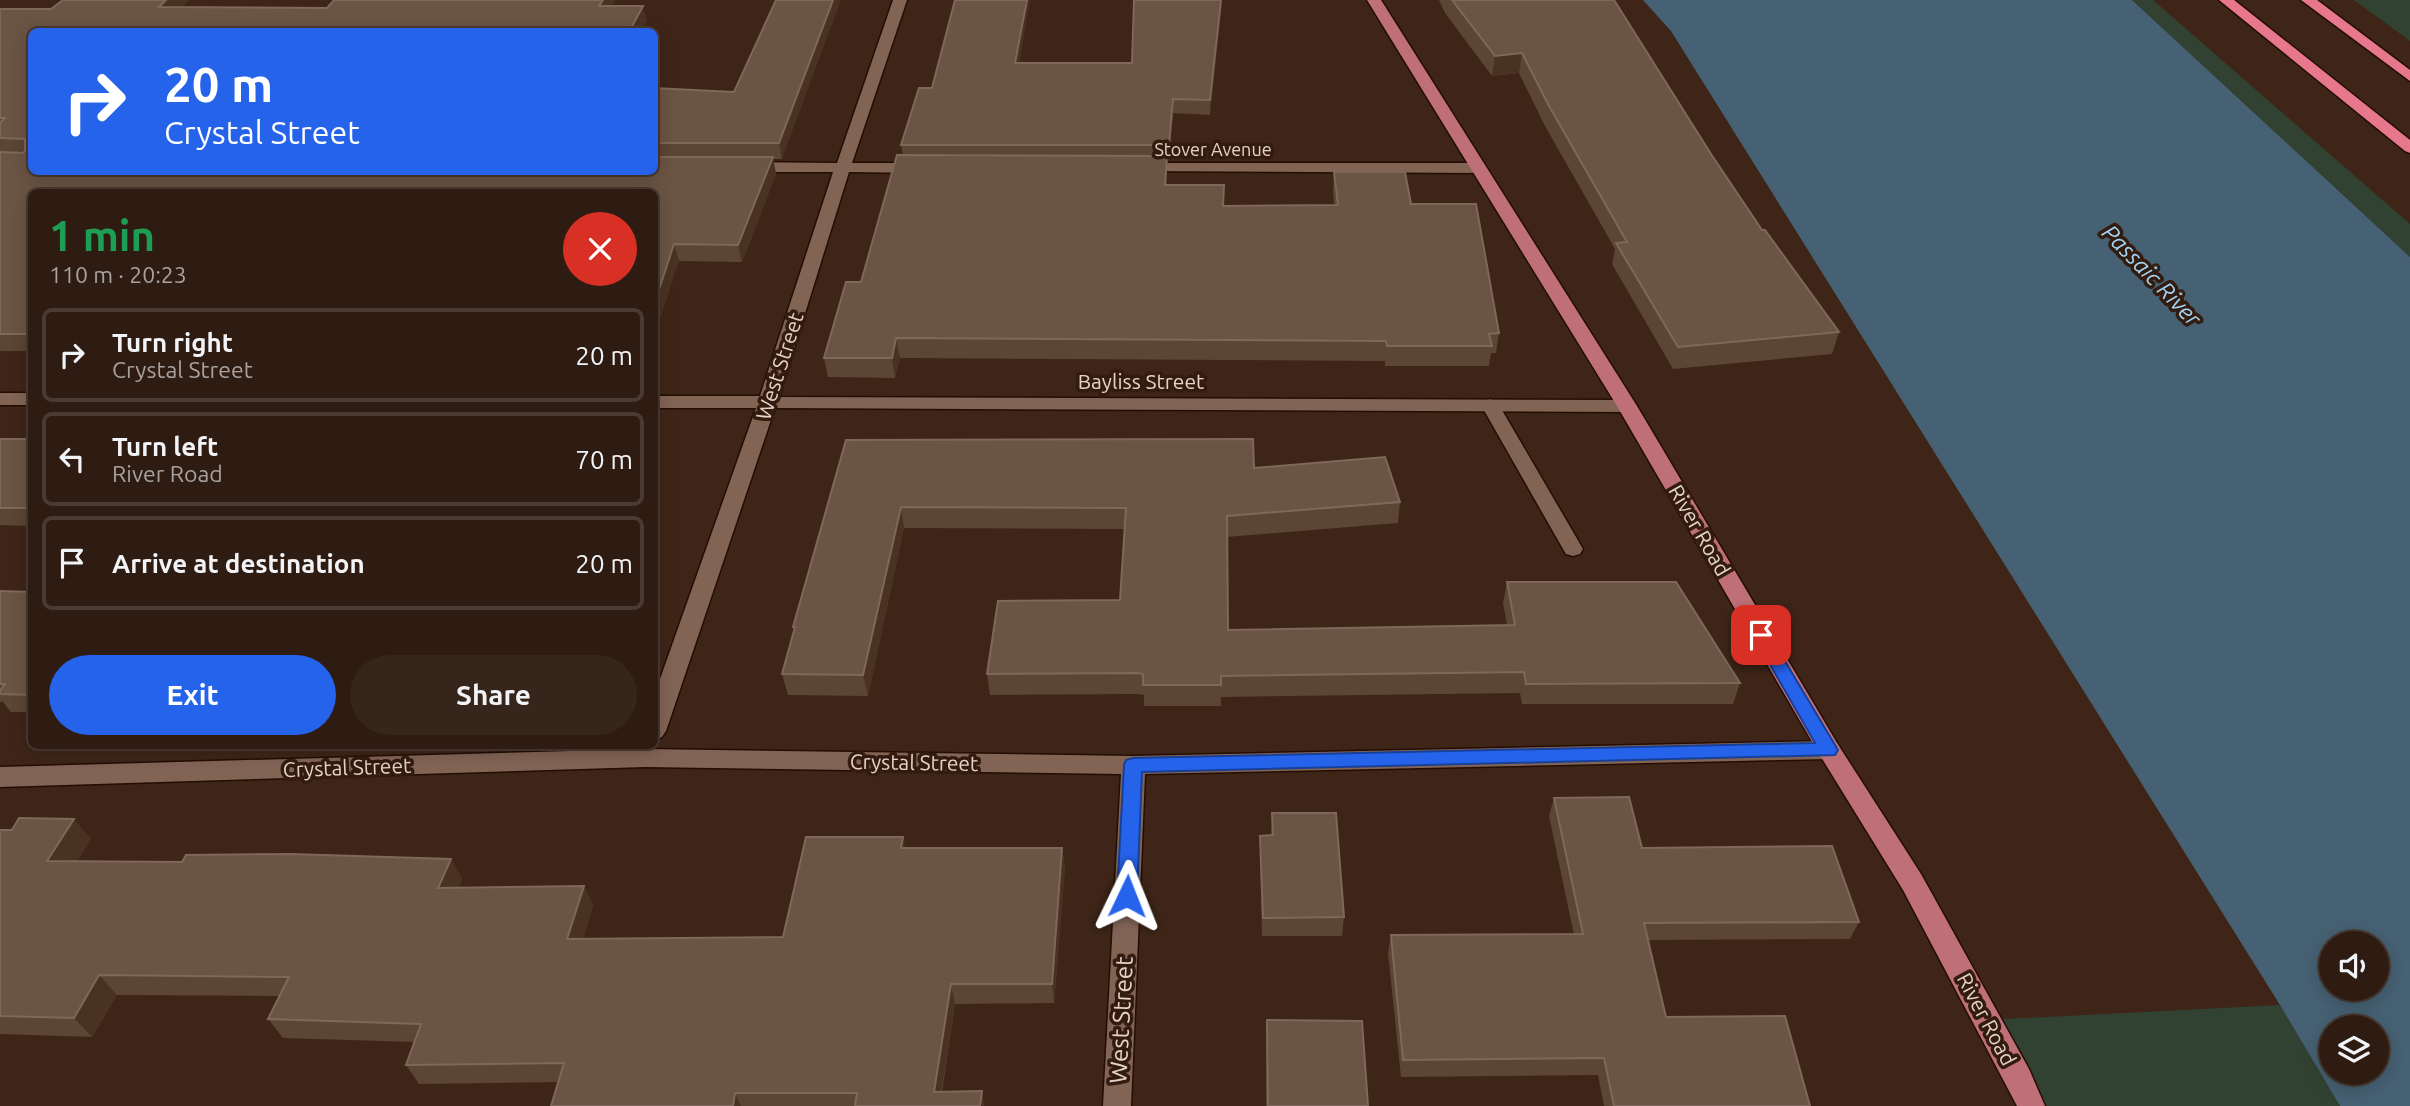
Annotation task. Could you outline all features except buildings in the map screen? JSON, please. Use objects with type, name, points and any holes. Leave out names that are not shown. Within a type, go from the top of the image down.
[{"type":"highway","points":[[2226,0],[2410,148]]},
{"type":"highway","points":[[2308,0],[2410,77]]},
{"type":"main road","name":"River Road","points":[[1374,0],[1627,406],[1829,750],[1912,882],[2019,1078],[2031,1106]]},
{"type":"street","name":"West Street","points":[[658,720],[768,402],[900,0]]},
{"type":"street","points":[[735,167],[940,167]]},
{"type":"street","name":"Stover Avenue","points":[[1120,168],[1478,168]]},
{"type":"street","points":[[0,399],[28,399]]},
{"type":"street","name":"Bayliss Street","points":[[658,402],[1627,406]]},
{"type":"street","points":[[1490,405],[1573,550]]},
{"type":"street","name":"Crystal Street","points":[[0,777],[648,752],[1133,765],[1829,750]]},
{"type":"street","name":"West Street","points":[[1117,1106],[1133,765]]},
{"type":"green space","points":[[2132,0],[2153,0],[2410,224],[2410,257]]},
{"type":"green space","points":[[2354,0],[2410,0],[2410,41]]},
{"type":"green space","points":[[2280,1005],[2319,1071],[2319,1085],[2328,1085],[2340,1106],[2031,1106],[1987,1020]]},
{"type":"water","name":"Passaic River","points":[[1643,0],[2132,0],[2410,257],[2410,1106],[2340,1106],[2328,1085],[2389,1085],[2389,1015],[2319,1015],[2319,1071],[1671,31]]},
{"type":"route","points":[[1127,896],[1133,765],[1829,750],[1761,635]]}]
